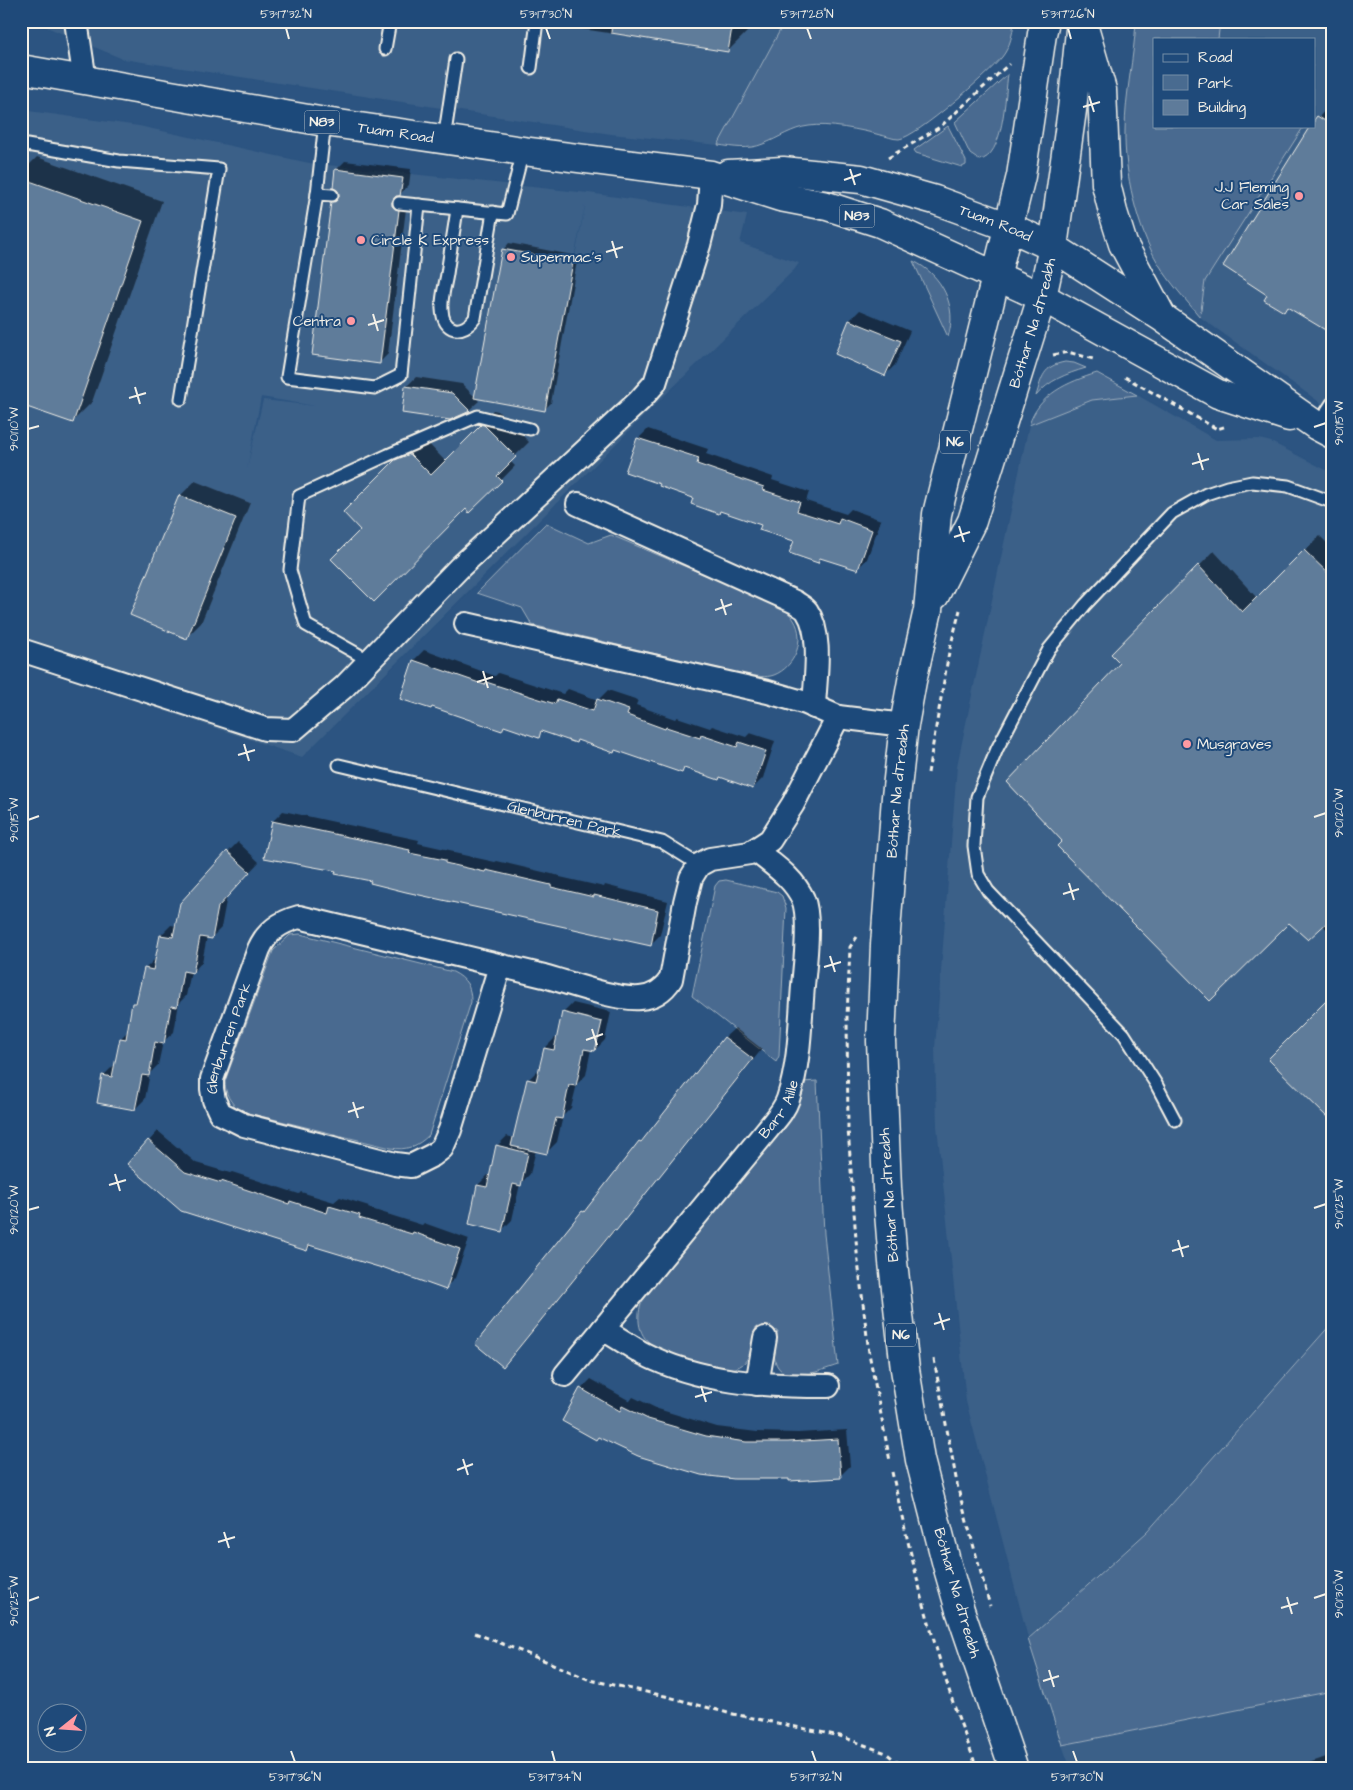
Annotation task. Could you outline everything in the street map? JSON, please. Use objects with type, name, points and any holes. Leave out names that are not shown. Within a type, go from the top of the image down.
[{"type":"main road","name":"Bóthar Na dTreabh","points":[[1014,1769],[960,1610],[944,1556],[920,1460],[905,1369],[893,1262],[887,1188],[881,1042],[889,886],[896,798],[904,725],[915,664],[928,610],[937,514],[1021,176],[1045,21]]},
{"type":"main road","name":"Bóthar Na dTreabh","points":[[928,610],[972,521],[1042,297],[1053,247],[1072,110],[1081,21]]},
{"type":"main road","points":[[1081,21],[1102,90],[1106,184],[1112,212],[1122,244],[1163,318]]},
{"type":"main road","name":"Tuam Road","points":[[21,70],[325,122],[523,151],[711,175],[780,197],[828,206],[880,223],[1042,297],[1218,394],[1324,430]]},
{"type":"main road","name":"Tuam Road","points":[[711,175],[783,170],[861,179],[935,200],[1009,227],[1053,247],[1163,318],[1324,430]]},
{"type":"street","points":[[76,21],[85,81]]},
{"type":"street","points":[[21,650],[265,729],[293,730],[344,687],[460,567],[639,401],[655,383],[699,245],[709,204],[711,175]]},
{"type":"street","points":[[578,504],[806,609],[812,622],[816,648],[814,707]]},
{"type":"street","points":[[466,624],[768,692],[806,702],[838,716],[904,725]]},
{"type":"street","points":[[699,865],[710,859],[750,853],[770,840],[793,804],[838,716]]},
{"type":"street","name":"Barr Aille","points":[[565,1375],[767,1130],[788,1100],[797,1055],[806,952],[804,900],[791,880],[756,850]]},
{"type":"street","name":"Glenburren Park","points":[[500,966],[450,1130],[442,1148],[422,1161],[410,1166],[395,1164],[244,1125],[220,1113],[214,1100],[212,1079],[264,938],[285,920],[299,917],[500,966],[626,998],[642,998],[658,993],[665,988],[671,979],[687,894],[691,878],[699,865]]},
{"type":"street","points":[[603,1328],[643,1353],[702,1375],[757,1384],[828,1386]]},
{"type":"street","points":[[757,1384],[765,1338]]},
{"type":"lane","points":[[385,49],[390,21]]},
{"type":"lane","points":[[532,68],[537,21]]},
{"type":"lane","points":[[444,140],[456,59]]},
{"type":"lane","points":[[325,122],[317,194],[287,377],[375,388],[401,375],[419,204]]},
{"type":"lane","points":[[21,144],[119,161],[219,169],[182,399]]},
{"type":"lane","points":[[400,203],[507,214],[523,151]]},
{"type":"lane","points":[[317,194],[332,195]]},
{"type":"lane","points":[[458,208],[442,302],[446,324],[453,329],[461,330],[470,326],[476,318],[493,212]]},
{"type":"lane","points":[[1324,430],[1332,403]]},
{"type":"lane","points":[[370,661],[306,625],[290,570],[299,496],[478,416],[530,429]]},
{"type":"lane","points":[[1174,1120],[1156,1084],[1124,1034],[988,891],[978,874],[974,846],[977,797],[997,749],[1049,649],[1085,605],[1172,514],[1206,494],[1252,482],[1288,486],[1332,502]]},
{"type":"lane","name":"Glenburren Park","points":[[339,765],[662,842],[699,865]]},
{"type":"path","points":[[886,159],[940,127],[1014,60]]},
{"type":"path","points":[[1050,355],[1068,352],[1092,358],[1100,363]]},
{"type":"path","points":[[1117,372],[1217,429],[1234,425]]},
{"type":"path","points":[[928,778],[949,652],[961,604]]},
{"type":"path","points":[[933,1358],[958,1489],[990,1608]]},
{"type":"path","points":[[474,1633],[590,1680],[665,1696],[728,1713],[840,1736],[886,1753],[906,1769]]},
{"type":"shaded area","points":[[21,21],[785,21],[718,145],[611,134],[123,59],[42,25]]},
{"type":"shaded area","points":[[1220,21],[1332,21],[1332,411],[1200,317],[1205,281],[1303,128],[1316,128],[1316,38],[1218,38]]},
{"type":"shaded area","points":[[21,110],[139,126],[309,163],[588,193],[747,215],[740,243],[799,263],[302,757],[21,663]],"holes":[[[585,207],[565,306],[573,262]],[[261,397],[316,406],[263,400],[247,469]]]},
{"type":"shaded area","points":[[1137,395],[1216,440],[1259,439],[1271,442],[1332,473],[1332,1322],[1146,1532],[1028,1638],[966,1401],[937,1126],[935,1048],[957,766],[1029,425],[1092,400]]},
{"type":"shaded area","points":[[1332,1691],[1332,1769],[1071,1769],[1062,1745]]},
{"type":"shaded area","points":[[359,1764],[419,1768],[420,1769],[338,1769]]},
{"type":"green space","points":[[785,21],[1014,21],[1007,49],[995,65],[952,103],[908,136],[896,139],[855,129],[816,125],[797,129],[752,147],[741,148],[718,145]]},
{"type":"green space","points":[[1136,21],[1220,21],[1218,38],[1153,38],[1153,128],[1303,128],[1205,281],[1200,317],[1158,263],[1144,233],[1133,199],[1129,182],[1125,131],[1126,103]]},
{"type":"green space","points":[[1008,74],[1002,124],[994,149],[987,157],[979,160],[970,154],[955,122]]},
{"type":"green space","points":[[948,126],[966,161],[966,165],[962,167],[916,153],[914,150]]},
{"type":"green space","points":[[913,261],[932,274],[945,293],[951,314],[951,326],[948,337]]},
{"type":"green space","points":[[1065,362],[1074,363],[1086,368],[1058,378],[1036,396],[1044,373],[1052,366]]},
{"type":"green space","points":[[1097,373],[1137,395],[1092,400],[1029,425],[1034,414],[1047,397],[1065,385]]},
{"type":"green space","points":[[546,523],[589,543],[611,535],[776,605],[790,615],[797,627],[799,635],[798,644],[793,659],[788,666],[774,675],[764,677],[747,675],[532,625],[522,608],[477,593]]},
{"type":"green space","points":[[726,880],[777,892],[782,896],[786,908],[779,1056],[776,1062],[692,996],[715,886],[719,881]]},
{"type":"green space","points":[[300,934],[453,972],[467,984],[471,1002],[429,1135],[416,1145],[402,1149],[391,1148],[240,1111],[229,1098],[225,1081],[273,951],[290,935]]},
{"type":"green space","points":[[817,1081],[824,1234],[838,1365],[800,1375],[782,1371],[777,1365],[774,1354],[774,1345],[778,1331],[756,1327],[747,1360],[742,1365],[733,1368],[719,1368],[699,1363],[656,1347],[645,1338],[640,1326],[640,1306],[645,1294],[803,1082]]},
{"type":"green space","points":[[1332,1323],[1332,1691],[1062,1745],[1028,1639],[1147,1532]]},
{"type":"building","points":[[612,21],[733,21],[728,52],[611,33]]},
{"type":"building","name":"J.J Fleming Car Sales","points":[[1317,116],[1332,125],[1332,334],[1287,307],[1284,312],[1264,300],[1267,295],[1223,266],[1309,128],[1316,128]]},
{"type":"building","points":[[335,169],[403,178],[400,196],[396,196],[392,202],[392,206],[399,210],[380,364],[312,355],[331,202],[336,201],[339,196],[338,191],[333,188]]},
{"type":"building","points":[[21,178],[143,221],[73,423],[21,405]]},
{"type":"building","points":[[502,249],[573,262],[545,411],[474,398]]},
{"type":"building","points":[[849,320],[901,341],[885,376],[835,354]]},
{"type":"building","points":[[405,386],[452,393],[470,411],[450,420],[402,413]]},
{"type":"building","points":[[477,424],[484,425],[516,457],[497,476],[502,481],[469,513],[466,509],[374,602],[331,559],[360,530],[343,512],[395,460],[410,454],[431,475],[481,425]]},
{"type":"building","points":[[637,438],[699,458],[697,464],[764,487],[763,490],[800,502],[797,511],[838,524],[840,518],[872,530],[858,570],[820,558],[818,563],[789,553],[794,541],[759,530],[761,525],[720,511],[719,514],[691,504],[693,498],[625,472]]},
{"type":"building","points":[[179,495],[236,518],[187,639],[130,615]]},
{"type":"building","name":"Musgraves","points":[[1304,550],[1332,577],[1332,918],[1308,940],[1289,923],[1210,1001],[1057,846],[1062,841],[1007,782],[1120,663],[1111,654],[1198,565],[1242,612]]},
{"type":"building","points":[[413,660],[485,685],[486,682],[555,704],[557,699],[593,711],[597,699],[629,710],[627,715],[665,729],[666,727],[700,738],[701,735],[737,747],[739,742],[766,751],[753,789],[720,777],[719,780],[684,768],[682,773],[615,750],[614,753],[577,740],[576,743],[541,731],[539,738],[504,726],[502,731],[432,707],[431,709],[400,699]]},
{"type":"building","points":[[272,821],[410,850],[409,853],[445,860],[445,863],[485,872],[486,870],[594,897],[594,895],[658,910],[651,946],[406,892],[370,883],[371,881],[335,874],[336,871],[264,858]]},
{"type":"building","points":[[227,851],[250,872],[218,907],[212,939],[200,937],[193,973],[183,971],[177,1007],[171,1006],[164,1044],[155,1042],[149,1076],[142,1075],[135,1110],[97,1103],[102,1075],[112,1077],[120,1038],[126,1039],[132,1003],[136,1003],[144,968],[153,970],[160,935],[173,937],[180,903]]},
{"type":"building","points":[[1332,995],[1332,1122],[1268,1059]]},
{"type":"building","points":[[562,1012],[602,1022],[595,1051],[584,1049],[576,1086],[569,1085],[562,1119],[556,1118],[547,1154],[511,1146],[527,1079],[536,1081],[544,1048],[554,1050]]},
{"type":"building","points":[[724,1037],[753,1059],[616,1231],[614,1230],[503,1367],[475,1344],[582,1211],[584,1212],[639,1141],[641,1142]]},
{"type":"building","points":[[148,1140],[185,1172],[221,1183],[221,1181],[289,1204],[290,1201],[327,1213],[329,1206],[360,1215],[359,1218],[412,1234],[413,1232],[460,1249],[446,1290],[382,1267],[309,1245],[307,1251],[181,1211],[127,1164]]},
{"type":"building","points":[[496,1145],[528,1153],[521,1186],[513,1184],[502,1232],[469,1224],[477,1185],[487,1187]]},
{"type":"building","points":[[580,1388],[620,1411],[622,1406],[648,1419],[706,1436],[746,1442],[838,1439],[841,1478],[789,1481],[789,1479],[734,1479],[701,1475],[638,1456],[598,1437],[596,1440],[562,1421]]},
{"type":"place","name":"J.J Fleming Car Sales","points":[[1299,196]]},
{"type":"place","name":"Circle K Express","points":[[361,240]]},
{"type":"place","name":"Supermac's","points":[[511,257]]},
{"type":"place","name":"Centra","points":[[351,321]]},
{"type":"place","name":"Musgraves","points":[[1187,744]]}]
